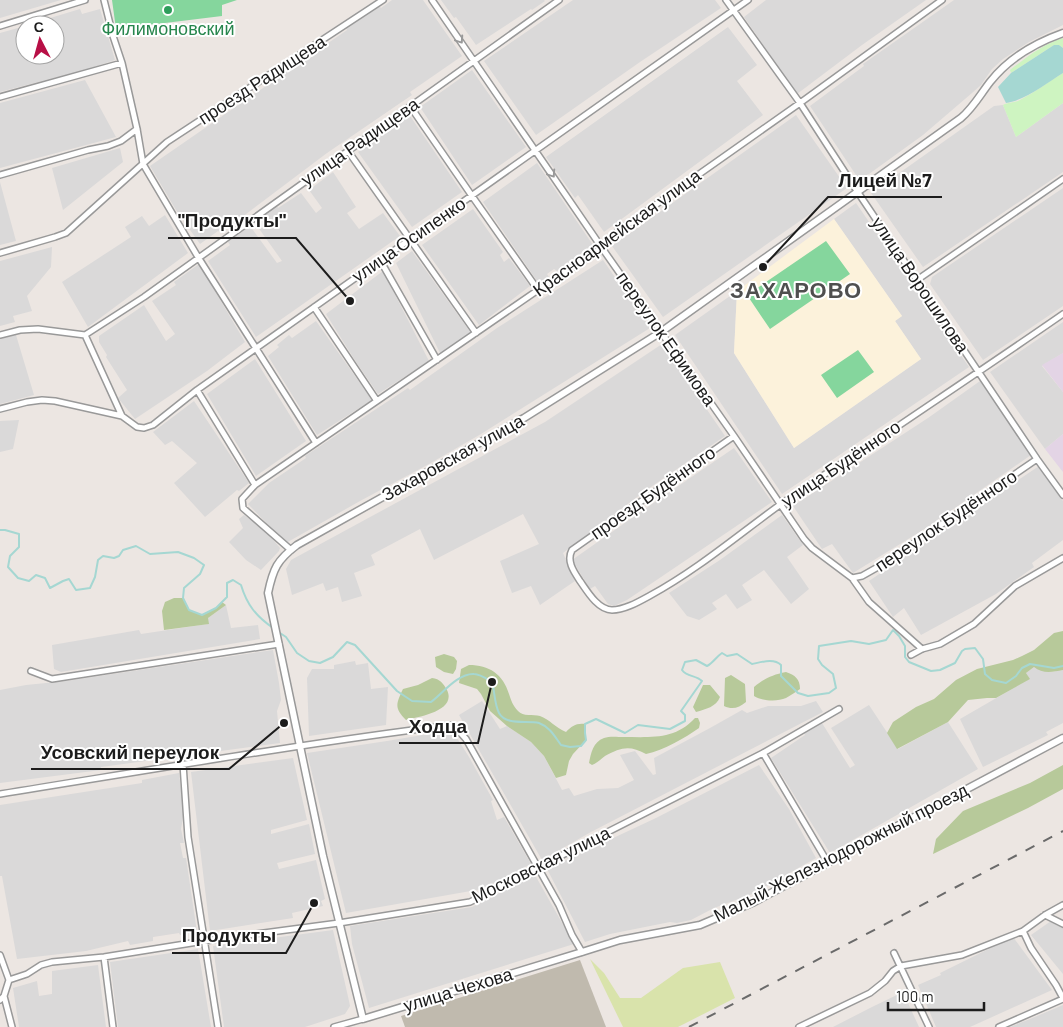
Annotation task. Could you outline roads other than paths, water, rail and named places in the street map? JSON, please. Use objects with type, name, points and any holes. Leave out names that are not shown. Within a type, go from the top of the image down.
[{"type":"street","points":[[0,26],[85,0]]},
{"type":"street","points":[[104,0],[122,63],[143,164],[198,257],[316,443]]},
{"type":"street","name":"проезд Радищева","points":[[0,253],[66,233],[167,142],[384,0]]},
{"type":"street","name":"переулок Ефимова","points":[[432,0],[804,539],[812,548],[852,578],[869,602],[922,649]]},
{"type":"street","name":"улица Радищева","points":[[84,335],[144,297],[559,0]]},
{"type":"street","name":"улица Ворошилова","points":[[726,0],[800,103],[857,192],[1063,495]]},
{"type":"street","name":"улица Осипенко","points":[[0,409],[27,402],[55,401],[122,416],[137,427],[144,428],[153,425],[197,390],[748,0]]},
{"type":"street","name":"Красноармейская улица","points":[[291,550],[243,508],[242,499],[255,485],[602,248],[617,232],[942,0]]},
{"type":"street","name":"Захаровская улица","points":[[279,644],[268,593],[273,572],[278,563],[297,545],[524,418],[661,332],[967,113],[997,74],[1014,59],[1035,45],[1063,33]]},
{"type":"street","points":[[0,97],[122,63]]},
{"type":"street","points":[[410,106],[538,290]]},
{"type":"street","points":[[0,175],[108,146],[121,141],[137,129]]},
{"type":"street","points":[[348,151],[476,333]]},
{"type":"street","points":[[917,280],[1063,179]]},
{"type":"street","points":[[380,260],[437,360]]},
{"type":"street","points":[[314,307],[377,401]]},
{"type":"street","name":"улица Будённого","points":[[617,609],[637,603],[695,568],[781,504],[1063,314]]},
{"type":"street","points":[[0,335],[20,330],[38,329],[84,335],[122,416]]},
{"type":"street","points":[[197,390],[255,485]]},
{"type":"street","name":"проезд Будённого","points":[[617,609],[610,610],[601,606],[591,597],[570,563],[569,555],[572,550],[734,436]]},
{"type":"street","name":"переулок Будённого","points":[[852,578],[862,576],[885,563],[1037,459]]},
{"type":"street","points":[[911,655],[922,649],[940,644],[974,624],[1015,586],[1063,558]]},
{"type":"street","points":[[31,671],[52,679],[279,644],[323,856],[363,1019]]},
{"type":"street","name":"Московская улица","points":[[9,980],[28,974],[41,965],[52,962],[104,957],[470,902],[764,753],[839,708]]},
{"type":"street","points":[[0,794],[183,764],[451,725],[466,740],[538,868],[582,952]]},
{"type":"street","name":"Малый Железнодорожный проезд","points":[[582,952],[620,940],[700,925],[754,902],[1063,738]]},
{"type":"street","points":[[764,753],[828,863]]},
{"type":"street","points":[[183,764],[188,837],[218,1027]]},
{"type":"street","points":[[798,1027],[870,993],[901,966],[962,955],[1023,931],[1063,905]]},
{"type":"street","points":[[1045,915],[1063,924]]},
{"type":"street","points":[[999,1027],[1063,998],[1031,948],[1023,931]]},
{"type":"street","name":"улица Чехова","points":[[334,1027],[582,952]]},
{"type":"street","points":[[894,953],[929,1027]]},
{"type":"street","points":[[0,955],[9,980],[2,998],[12,1027]]},
{"type":"street","points":[[104,957],[113,1027]]},
{"type":"water","points":[[1054,45],[1059,45],[1063,48],[1063,73],[1028,95],[1006,103],[998,87],[1011,73]]},
{"type":"waterway","points":[[0,530],[19,534],[19,547],[10,556],[8,567],[18,578],[29,581],[36,575],[45,578],[50,588],[69,579],[76,590],[90,588],[95,577],[98,560],[103,556],[114,558],[119,556],[123,550],[136,546],[150,554],[178,552],[194,558],[204,565],[200,574],[184,588],[183,598],[189,610],[202,615],[216,608],[227,597],[227,583],[233,580],[241,585],[253,610],[273,628]]},
{"type":"waterway","points":[[277,631],[286,637],[297,653],[309,661],[320,663],[333,657],[347,642],[355,645],[397,691],[412,701],[431,702],[456,680],[474,674],[481,676],[492,682],[496,705],[502,717],[517,722],[539,723],[549,730],[561,745],[570,747],[581,746],[586,740],[585,724],[596,719],[625,733],[638,725],[670,729],[685,721],[685,715],[681,711],[702,681],[686,674],[682,670],[685,662],[696,660],[707,666],[722,653],[727,656],[737,654],[752,664],[768,661],[778,663],[781,665],[781,676],[798,693],[808,696],[829,693],[836,688],[833,674],[818,659],[819,646],[851,641],[869,644],[886,640],[893,630],[905,646],[905,657],[909,662],[931,671],[940,670],[955,663],[962,651],[975,648],[983,659],[985,674],[992,680],[1006,683],[1016,676],[1022,668],[1030,664],[1054,668],[1063,666]]},
{"type":"railway","points":[[689,1027],[1063,831]]},
{"type":"place","name":"Филимоновский","points":[[168,10]]},
{"type":"place","name":"Лицей №7","points":[[763,267]]},
{"type":"place","name":"\"Продукты\"","points":[[350,301]]},
{"type":"place","name":"Ходца","points":[[492,682]]},
{"type":"place","name":"Усовский переулок","points":[[284,723]]},
{"type":"place","name":"Продукты","points":[[314,903]]},
{"type":"district","name":"ЗАХАРОВО","points":[[796,290]]}]
